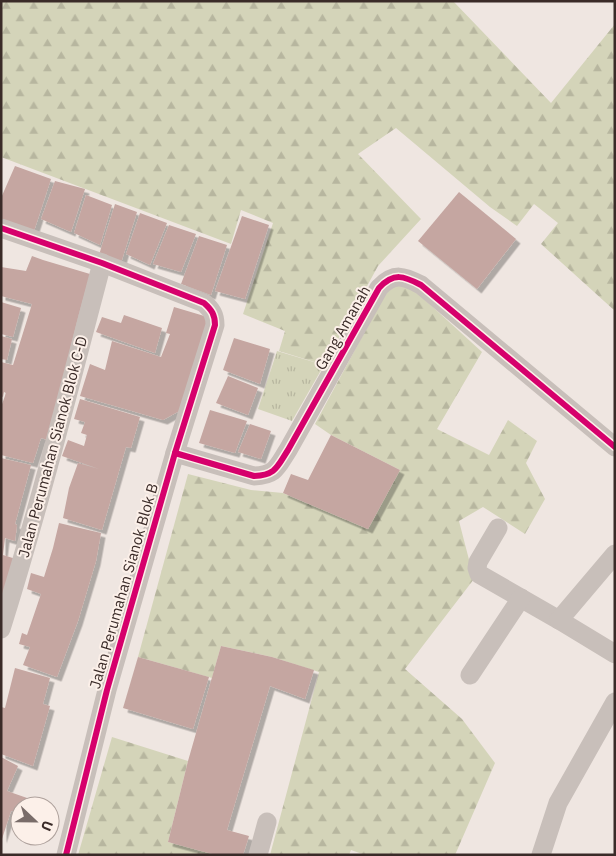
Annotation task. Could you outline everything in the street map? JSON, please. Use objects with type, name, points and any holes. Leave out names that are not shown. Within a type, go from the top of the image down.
[{"type":"street","points":[[1,228],[102,263]]},
{"type":"street","name":"Jalan Perumahan Sianok Blok B","points":[[66,855],[107,690],[175,453],[215,325],[213,312],[204,303],[102,263]]},
{"type":"street","name":"Jalan Perumahan Sianok Blok C-D","points":[[1,629],[23,558],[102,263]]},
{"type":"street","name":"Gang Amanah","points":[[175,453],[254,476],[265,476],[272,473],[288,450],[379,288],[385,282],[398,277],[403,277],[421,286],[615,447]]},
{"type":"street","points":[[498,528],[478,562],[479,574],[615,654]]},
{"type":"street","points":[[559,620],[615,554]]},
{"type":"street","points":[[470,674],[521,598]]},
{"type":"street","points":[[541,855],[558,803],[615,702]]},
{"type":"street","points":[[258,855],[266,822]]},
{"type":"green space","points":[[1,1],[453,1],[551,103],[615,24],[615,311],[541,244],[558,223],[534,204],[517,226],[490,207],[396,128],[358,154],[421,219],[378,266],[324,365],[279,351],[285,331],[243,314],[273,223],[241,210],[231,244],[1,157]]},
{"type":"green space","points":[[397,282],[412,288],[482,352],[437,429],[489,455],[508,420],[537,441],[526,463],[545,499],[525,534],[483,507],[459,521],[474,579],[405,669],[462,719],[495,763],[455,855],[365,855],[351,850],[349,855],[270,855],[319,672],[272,657],[221,646],[212,678],[138,657],[188,474],[251,490],[283,493],[368,529],[400,470],[331,435],[315,424],[384,296]]},
{"type":"green space","points":[[277,351],[324,365],[292,421],[258,409]]},
{"type":"green space","points":[[112,737],[188,761],[168,842],[216,855],[78,855]]},
{"type":"building","points":[[15,166],[51,179],[34,231],[1,222],[1,198]]},
{"type":"building","points":[[55,181],[85,189],[71,232],[41,219]]},
{"type":"building","points":[[459,192],[516,239],[477,289],[418,241]]},
{"type":"building","points":[[86,195],[112,205],[100,245],[74,233]]},
{"type":"building","points":[[115,204],[137,212],[120,266],[98,258]]},
{"type":"building","points":[[140,213],[167,223],[150,265],[126,254]]},
{"type":"building","points":[[242,216],[269,225],[245,299],[215,291]]},
{"type":"building","points":[[169,225],[196,234],[181,272],[153,264]]},
{"type":"building","points":[[199,236],[227,245],[211,295],[181,284]]},
{"type":"building","points":[[32,256],[90,274],[48,440],[41,438],[33,463],[1,455],[1,407],[6,393],[4,392],[3,397],[1,396],[1,362],[13,365],[32,304],[1,296],[1,267],[26,271]]},
{"type":"building","points":[[1,302],[21,308],[13,337],[1,334]]},
{"type":"building","points":[[174,307],[211,318],[183,409],[163,420],[80,396],[90,364],[105,370],[112,341],[161,357],[170,334],[166,333]]},
{"type":"building","points":[[124,315],[162,328],[155,353],[96,332],[102,317],[121,323]]},
{"type":"building","points":[[1,336],[12,339],[7,360],[1,359]]},
{"type":"building","points":[[234,338],[270,349],[260,384],[223,370]]},
{"type":"building","points":[[228,376],[258,388],[248,415],[216,403]]},
{"type":"building","points":[[80,399],[140,417],[131,448],[126,447],[102,530],[63,518],[69,488],[78,463],[99,469],[62,456],[68,440],[84,446],[87,435],[81,433],[85,422],[74,419]]},
{"type":"building","points":[[210,410],[247,421],[235,453],[199,443]]},
{"type":"building","points":[[250,424],[271,431],[261,459],[238,452]]},
{"type":"building","points":[[331,435],[400,470],[368,529],[283,493],[291,474],[308,480]]},
{"type":"building","points":[[1,458],[31,465],[15,524],[17,525],[15,541],[5,538],[3,555],[16,559],[1,604]]},
{"type":"building","points":[[59,523],[101,533],[96,561],[78,621],[57,677],[23,665],[30,647],[19,644],[22,633],[27,635],[41,594],[27,589],[31,573],[44,577]]},
{"type":"building","points":[[221,646],[272,657],[314,670],[305,699],[270,686],[227,830],[249,836],[243,855],[216,855],[168,842],[188,761]]},
{"type":"building","points":[[138,657],[209,677],[193,729],[123,708]]},
{"type":"building","points":[[15,668],[50,678],[43,704],[50,706],[33,766],[1,754],[1,707],[5,708]]},
{"type":"building","points":[[1,757],[18,766],[7,791],[21,796],[10,796],[10,814],[2,839]]},
{"type":"cycle path","points":[[1,228],[102,263],[204,303],[214,315],[215,321],[107,690],[66,855]]},
{"type":"cycle path","points":[[175,453],[254,476],[272,472],[288,450],[379,288],[389,280],[399,277],[409,279],[421,285],[615,447]]}]
